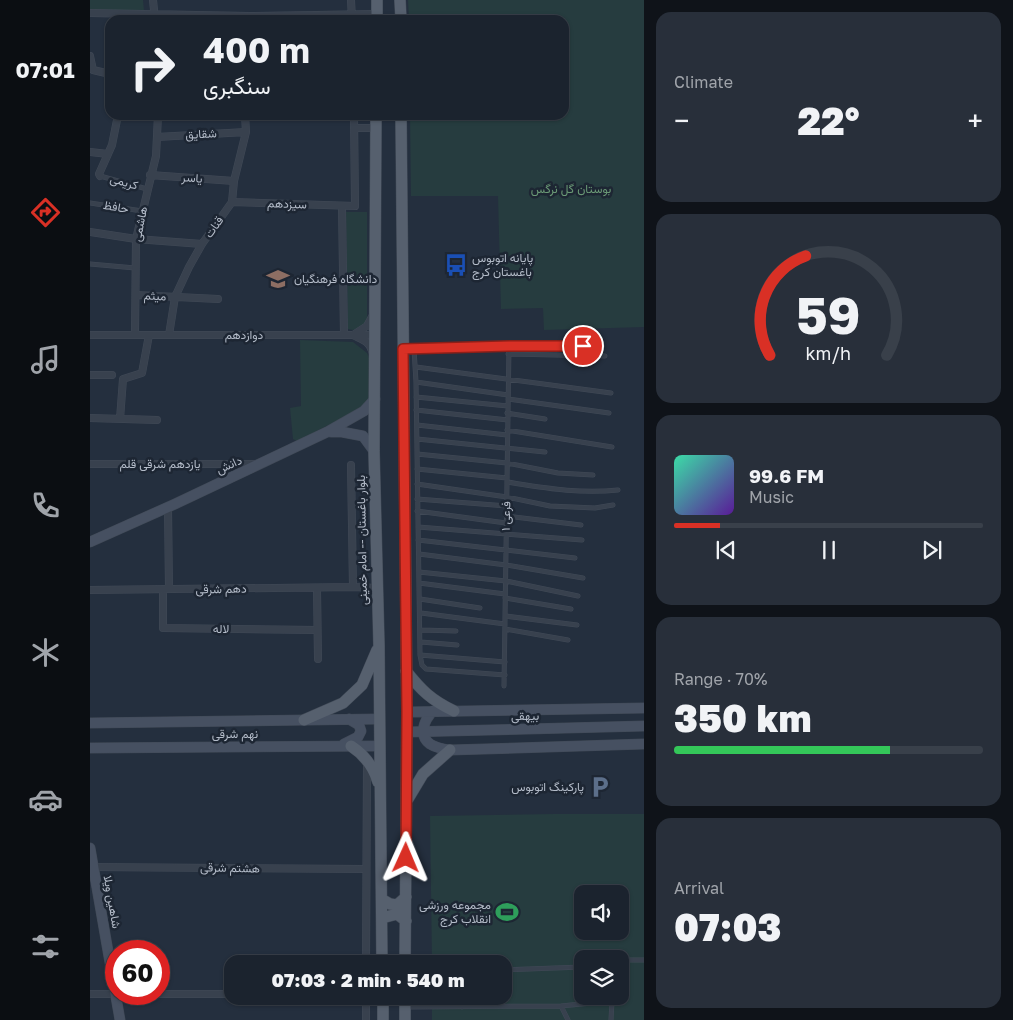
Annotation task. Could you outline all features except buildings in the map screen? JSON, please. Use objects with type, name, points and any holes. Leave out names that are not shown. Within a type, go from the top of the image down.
[{"type":"main road","points":[[377,0],[377,15]]},
{"type":"main road","points":[[400,0],[400,15]]},
{"type":"main road","name":"بلوار باغستان -- امام خمینی","points":[[376,120],[374,451],[376,588],[379,646],[382,955]]},
{"type":"main road","points":[[401,120],[408,349],[405,955]]},
{"type":"main road","points":[[304,720],[343,703],[362,685],[379,646]]},
{"type":"main road","points":[[406,671],[429,697],[454,711]]},
{"type":"main road","points":[[346,746],[358,750],[367,760],[375,773],[380,791]]},
{"type":"main road","points":[[407,800],[423,774],[450,750]]},
{"type":"main road","points":[[382,900],[397,905],[406,897]]},
{"type":"main road","points":[[382,918],[397,914],[406,921]]},
{"type":"main road","points":[[382,1005],[382,1020]]},
{"type":"main road","points":[[405,1005],[405,1020]]},
{"type":"street","points":[[153,0],[155,15]]},
{"type":"street","points":[[351,0],[351,15]]},
{"type":"street","points":[[90,13],[122,15]]},
{"type":"street","points":[[90,56],[91,73],[105,74]]},
{"type":"street","points":[[100,176],[99,174],[108,154],[117,120]]},
{"type":"street","name":"هاشمی","points":[[135,335],[136,239],[156,156],[158,120]]},
{"type":"street","points":[[232,202],[234,181],[246,132],[245,120]]},
{"type":"street","points":[[354,120],[354,128],[376,128]]},
{"type":"street","name":"سیزدهم","points":[[232,202],[355,206],[354,128]]},
{"type":"street","name":"شقایق","points":[[157,136],[246,132]]},
{"type":"street","points":[[90,152],[108,154]]},
{"type":"street","name":"یاسر","points":[[150,175],[234,181]]},
{"type":"street","name":"قنات","points":[[168,335],[175,297],[189,267],[202,244],[232,202]]},
{"type":"street","points":[[342,206],[344,335]]},
{"type":"street","points":[[90,232],[136,239],[202,244]]},
{"type":"street","name":"میثم","points":[[136,295],[218,299]]},
{"type":"street","points":[[352,335],[367,326],[372,319],[376,305]]},
{"type":"street","name":"دوازدهم","points":[[90,335],[376,335]]},
{"type":"street","points":[[120,419],[123,379],[142,373],[149,335]]},
{"type":"street","points":[[352,335],[366,341],[371,346],[375,362]]},
{"type":"street","points":[[90,375],[112,375]]},
{"type":"street","points":[[327,432],[364,411],[375,399]]},
{"type":"street","points":[[90,418],[157,420]]},
{"type":"street","name":"دانش","points":[[90,542],[327,432],[342,432],[363,436],[374,451]]},
{"type":"street","name":"یازدهم شرقی قلم","points":[[90,464],[260,464]]},
{"type":"street","points":[[351,465],[353,587]]},
{"type":"street","points":[[166,589],[168,507]]},
{"type":"street","points":[[317,588],[318,659]]},
{"type":"street","name":"دهم شرقی","points":[[90,590],[376,588]]},
{"type":"street","name":"لاله","points":[[166,589],[163,628],[317,630]]},
{"type":"street","name":"بیهقی","points":[[407,712],[644,708]]},
{"type":"street","points":[[433,712],[425,721],[423,730],[427,741],[438,748],[450,750],[644,744]]},
{"type":"street","points":[[346,746],[358,737],[361,731],[359,725],[348,719]]},
{"type":"street","name":"نهم شرقی","points":[[90,723],[379,719]]},
{"type":"street","name":"بیهقی","points":[[407,732],[423,730],[644,726]]},
{"type":"street","name":"نهم شرقی","points":[[90,748],[380,746]]},
{"type":"street","points":[[366,955],[367,760]]},
{"type":"street","name":"شاهین ویلا","points":[[90,848],[106,940]]},
{"type":"street","name":"هشتم شرقی","points":[[92,867],[366,869]]},
{"type":"street","points":[[90,994],[105,994]]},
{"type":"street","points":[[170,994],[224,994]]},
{"type":"street","name":"شاهین ویلا","points":[[118,1005],[120,1020]]},
{"type":"street","points":[[366,1005],[366,1020]]},
{"type":"lane","name":"کریمی","points":[[100,176],[147,189]]},
{"type":"lane","name":"حافظ","points":[[90,203],[142,211]]},
{"type":"lane","points":[[90,264],[136,268]]},
{"type":"lane","name":"۱ فرعی","points":[[504,686],[509,346]]},
{"type":"lane","points":[[504,675],[426,669],[422,665],[420,655],[421,613],[418,572],[416,368],[408,349],[602,346]]},
{"type":"lane","points":[[508,354],[604,356]]},
{"type":"lane","points":[[416,368],[611,393]]},
{"type":"lane","points":[[416,382],[609,413]]},
{"type":"lane","points":[[416,397],[508,406]]},
{"type":"lane","points":[[416,410],[508,420]]},
{"type":"lane","points":[[507,413],[545,419]]},
{"type":"lane","points":[[417,425],[507,433],[612,447]]},
{"type":"lane","points":[[417,439],[545,452]]},
{"type":"lane","points":[[417,454],[507,463],[558,473],[593,475]]},
{"type":"lane","points":[[417,468],[507,480],[558,490],[578,492],[618,490]]},
{"type":"lane","points":[[417,484],[568,508],[595,508],[613,505]]},
{"type":"lane","points":[[417,499],[506,506]]},
{"type":"lane","points":[[417,511],[506,524]]},
{"type":"lane","points":[[506,516],[581,525]]},
{"type":"lane","points":[[418,527],[582,540]]},
{"type":"lane","points":[[418,540],[575,558]]},
{"type":"lane","points":[[419,554],[583,578]]},
{"type":"lane","points":[[418,572],[506,581],[578,596]]},
{"type":"lane","points":[[419,583],[506,596],[571,609]]},
{"type":"lane","points":[[420,599],[480,608]]},
{"type":"lane","points":[[421,613],[568,640]]},
{"type":"lane","points":[[505,616],[577,625]]},
{"type":"lane","points":[[421,630],[456,631]]},
{"type":"lane","points":[[421,642],[457,645]]},
{"type":"lane","points":[[420,655],[505,662]]},
{"type":"lane","points":[[629,960],[644,960]]},
{"type":"lane","points":[[512,970],[574,967]]},
{"type":"lane","points":[[439,1005],[462,1007],[561,1006],[574,1004]]},
{"type":"lane","points":[[611,1020],[612,1005]]},
{"type":"lane","points":[[561,1006],[568,1020]]},
{"type":"green space","points":[[90,0],[143,0],[144,11],[90,10]]},
{"type":"green space","name":"بوستان گل نرگس","points":[[408,0],[644,0],[644,327],[544,330],[543,308],[501,309],[498,196],[411,196],[410,120],[569,120],[569,15],[409,15]]},
{"type":"green space","points":[[346,212],[367,212],[367,326],[353,330],[348,329]]},
{"type":"green space","points":[[300,340],[353,342],[367,353],[371,362],[369,398],[360,409],[297,441],[293,439],[290,408],[301,406]]},
{"type":"green space","name":"مجموعه ورزشی انقلاب کرج","points":[[644,814],[644,1020],[432,1020],[432,1005],[512,1005],[512,955],[432,955],[430,816]]},
{"type":"place","name":"پایانه اتوبوس باغستان کرج","points":[[456,265]]},
{"type":"place","name":"دانشگاه فرهنگیان","points":[[278,279]]},
{"type":"place","name":"پارکینگ اتوبوس","points":[[600,787]]},
{"type":"place","name":"مجموعه ورزشی انقلاب کرج","points":[[507,912]]},
{"type":"route","points":[[406,858],[407,712],[403,349],[583,346]]}]
